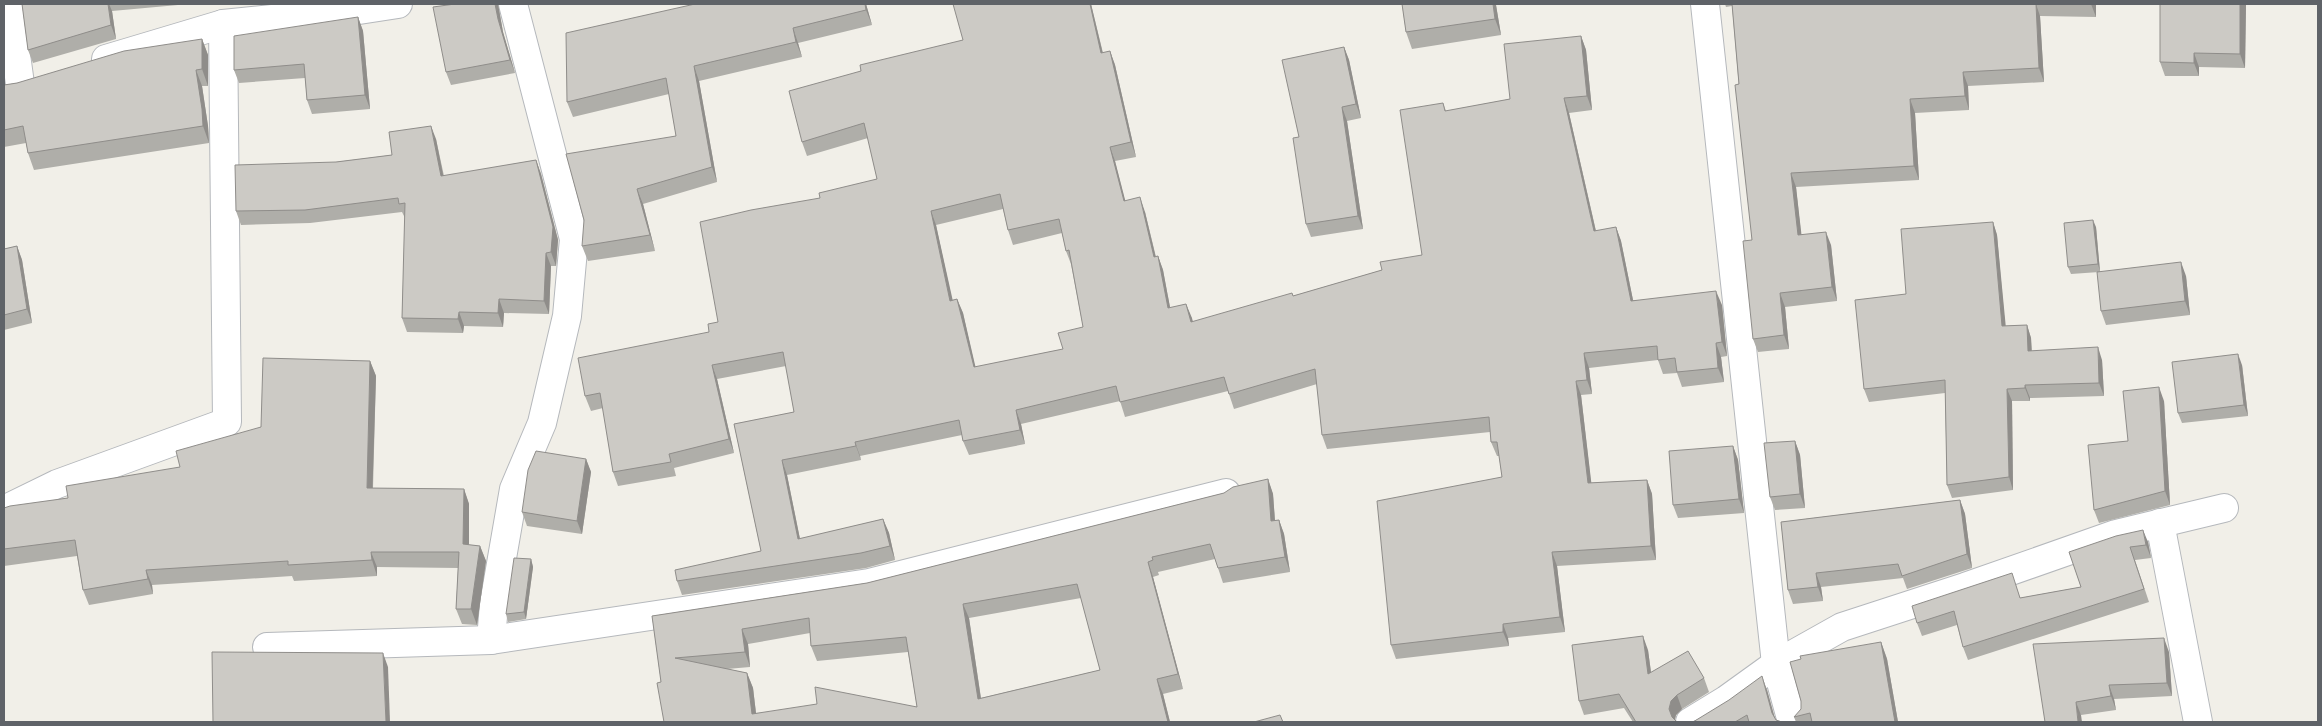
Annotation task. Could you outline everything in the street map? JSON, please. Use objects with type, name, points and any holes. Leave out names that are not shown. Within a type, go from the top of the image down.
[{"type":"street","points":[[9,4],[12,86],[48,76]]},
{"type":"street","points":[[84,65],[238,16],[398,4]]},
{"type":"street","points":[[491,640],[494,604],[514,489],[542,423],[567,316],[574,238],[513,4]]},
{"type":"street","points":[[1705,4],[1776,664],[1792,722]]},
{"type":"street","points":[[4,510],[58,484],[227,422],[238,16]]},
{"type":"street","points":[[267,648],[491,640],[869,583],[1226,493]]},
{"type":"street","points":[[1690,722],[1726,700],[1776,664],[1842,627],[1965,588],[2116,534],[2224,508]]},
{"type":"street","points":[[2160,523],[2198,722]]},
{"type":"building","points":[[22,4],[108,4],[111,25],[28,50]]},
{"type":"building","points":[[455,4],[495,4],[510,60],[446,72],[433,7]]},
{"type":"building","points":[[695,4],[865,4],[866,10],[793,28],[796,42],[694,66],[712,167],[637,189],[650,235],[582,246],[584,220],[566,154],[676,136],[666,78],[567,102],[566,33]]},
{"type":"building","points":[[953,4],[1090,4],[1101,53],[1110,51],[1131,142],[1110,147],[1124,201],[1140,197],[1154,257],[1158,256],[1168,308],[1186,304],[1191,322],[1292,293],[1293,296],[1382,270],[1380,262],[1422,255],[1400,110],[1443,103],[1445,111],[1510,99],[1504,44],[1581,36],[1587,96],[1564,98],[1594,231],[1616,227],[1631,301],[1716,291],[1722,342],[1716,343],[1718,368],[1677,372],[1675,358],[1658,360],[1657,346],[1584,353],[1587,380],[1576,381],[1588,483],[1647,480],[1651,546],[1552,552],[1560,617],[1503,624],[1503,632],[1391,645],[1377,501],[1502,477],[1497,442],[1491,442],[1489,417],[1322,435],[1315,369],[1229,394],[1224,377],[1120,402],[1116,386],[1016,410],[1020,430],[963,441],[959,420],[855,442],[856,446],[782,460],[798,539],[883,519],[890,546],[861,553],[677,581],[675,570],[761,551],[734,424],[794,412],[783,352],[712,365],[729,439],[669,454],[671,462],[613,472],[600,393],[585,396],[578,358],[709,332],[708,324],[718,322],[700,222],[751,210],[820,198],[819,193],[877,179],[864,123],[802,142],[789,91],[861,71],[860,65],[963,40]],"holes":[[[1000,194],[1008,230],[1059,219],[1066,251],[1069,250],[1083,327],[1058,333],[1063,349],[974,367],[957,299],[950,301],[931,211]]]},
{"type":"building","points":[[1402,4],[1493,4],[1495,19],[1406,32]]},
{"type":"building","points":[[1732,4],[2036,4],[2039,68],[1963,72],[1965,96],[1910,99],[1914,166],[1791,173],[1798,235],[1826,232],[1832,287],[1780,293],[1784,335],[1753,339],[1743,241],[1752,240],[1735,85],[1739,84]]},
{"type":"building","points":[[2160,4],[2240,4],[2240,54],[2194,53],[2194,63],[2160,62]]},
{"type":"building","points":[[358,17],[365,95],[307,100],[304,64],[234,70],[234,36]]},
{"type":"building","points":[[202,39],[202,69],[196,70],[203,126],[28,153],[23,126],[4,130],[4,85],[17,83],[124,51]]},
{"type":"building","points":[[1344,47],[1356,104],[1342,107],[1358,216],[1306,224],[1293,138],[1299,137],[1282,60]]},
{"type":"building","points":[[431,126],[441,176],[536,160],[553,227],[551,252],[546,253],[544,301],[499,299],[498,313],[459,312],[458,319],[402,318],[405,203],[399,204],[398,198],[305,210],[236,211],[235,165],[336,162],[392,155],[389,132]]},
{"type":"building","points":[[2093,220],[2098,264],[2068,267],[2064,223]]},
{"type":"building","points":[[1993,222],[2002,326],[2027,325],[2028,351],[2098,347],[2099,383],[2025,385],[2025,388],[2007,389],[2009,477],[1947,485],[1945,380],[1864,389],[1855,300],[1906,294],[1901,229]]},
{"type":"building","points":[[17,246],[27,309],[4,315],[4,249]]},
{"type":"building","points":[[2181,262],[2185,301],[2101,311],[2097,272]]},
{"type":"building","points":[[2238,354],[2244,405],[2178,413],[2172,362]]},
{"type":"building","points":[[263,358],[370,361],[367,488],[464,489],[463,544],[480,546],[471,609],[456,609],[459,552],[371,552],[372,560],[288,565],[288,561],[146,570],[148,579],[83,590],[75,540],[4,549],[4,508],[68,498],[66,486],[180,467],[176,451],[261,427]]},
{"type":"building","points":[[2159,387],[2165,491],[2094,510],[2088,445],[2128,441],[2123,391]]},
{"type":"building","points":[[1795,441],[1800,494],[1770,497],[1764,443]]},
{"type":"building","points":[[1733,446],[1739,499],[1673,505],[1669,451]]},
{"type":"building","points":[[536,451],[586,459],[577,521],[522,512],[528,470]]},
{"type":"building","points":[[1268,479],[1271,521],[1279,520],[1285,557],[1218,568],[1210,544],[1152,557],[1153,560],[1148,562],[1178,674],[1157,679],[1168,722],[664,722],[657,683],[661,682],[652,616],[867,583],[1224,493],[1233,487]],"holes":[[[1077,584],[1100,670],[978,699],[963,604]],[[809,618],[811,646],[906,637],[917,707],[815,687],[817,704],[752,714],[747,673],[675,658],[745,652],[742,629]]]},
{"type":"building","points":[[1960,500],[1967,554],[1902,576],[1898,564],[1816,573],[1818,587],[1788,590],[1781,522]]},
{"type":"building","points":[[2143,530],[2146,545],[2130,547],[2144,589],[1963,647],[1954,611],[1917,623],[1912,606],[2012,573],[2020,598],[2081,587],[2069,552],[2116,536]]},
{"type":"building","points":[[514,558],[531,559],[524,612],[506,614]]},
{"type":"building","points":[[1643,636],[1648,674],[1688,651],[1704,678],[1671,701],[1669,709],[1672,717],[1677,722],[1636,722],[1619,694],[1579,701],[1572,645]]},
{"type":"building","points":[[2164,638],[2167,683],[2109,685],[2111,696],[2076,702],[2078,722],[2045,722],[2033,644]]},
{"type":"building","points":[[1881,642],[1895,722],[1812,722],[1810,713],[1794,717],[1801,709],[1801,701],[1790,662],[1801,659],[1800,656]]},
{"type":"building","points":[[212,652],[383,653],[386,722],[213,722]]},
{"type":"building","points":[[1762,676],[1772,713],[1776,720],[1782,722],[1749,722],[1747,715],[1735,722],[1693,722],[1729,700]]},
{"type":"building","points":[[1280,715],[1283,722],[1254,722]]}]
